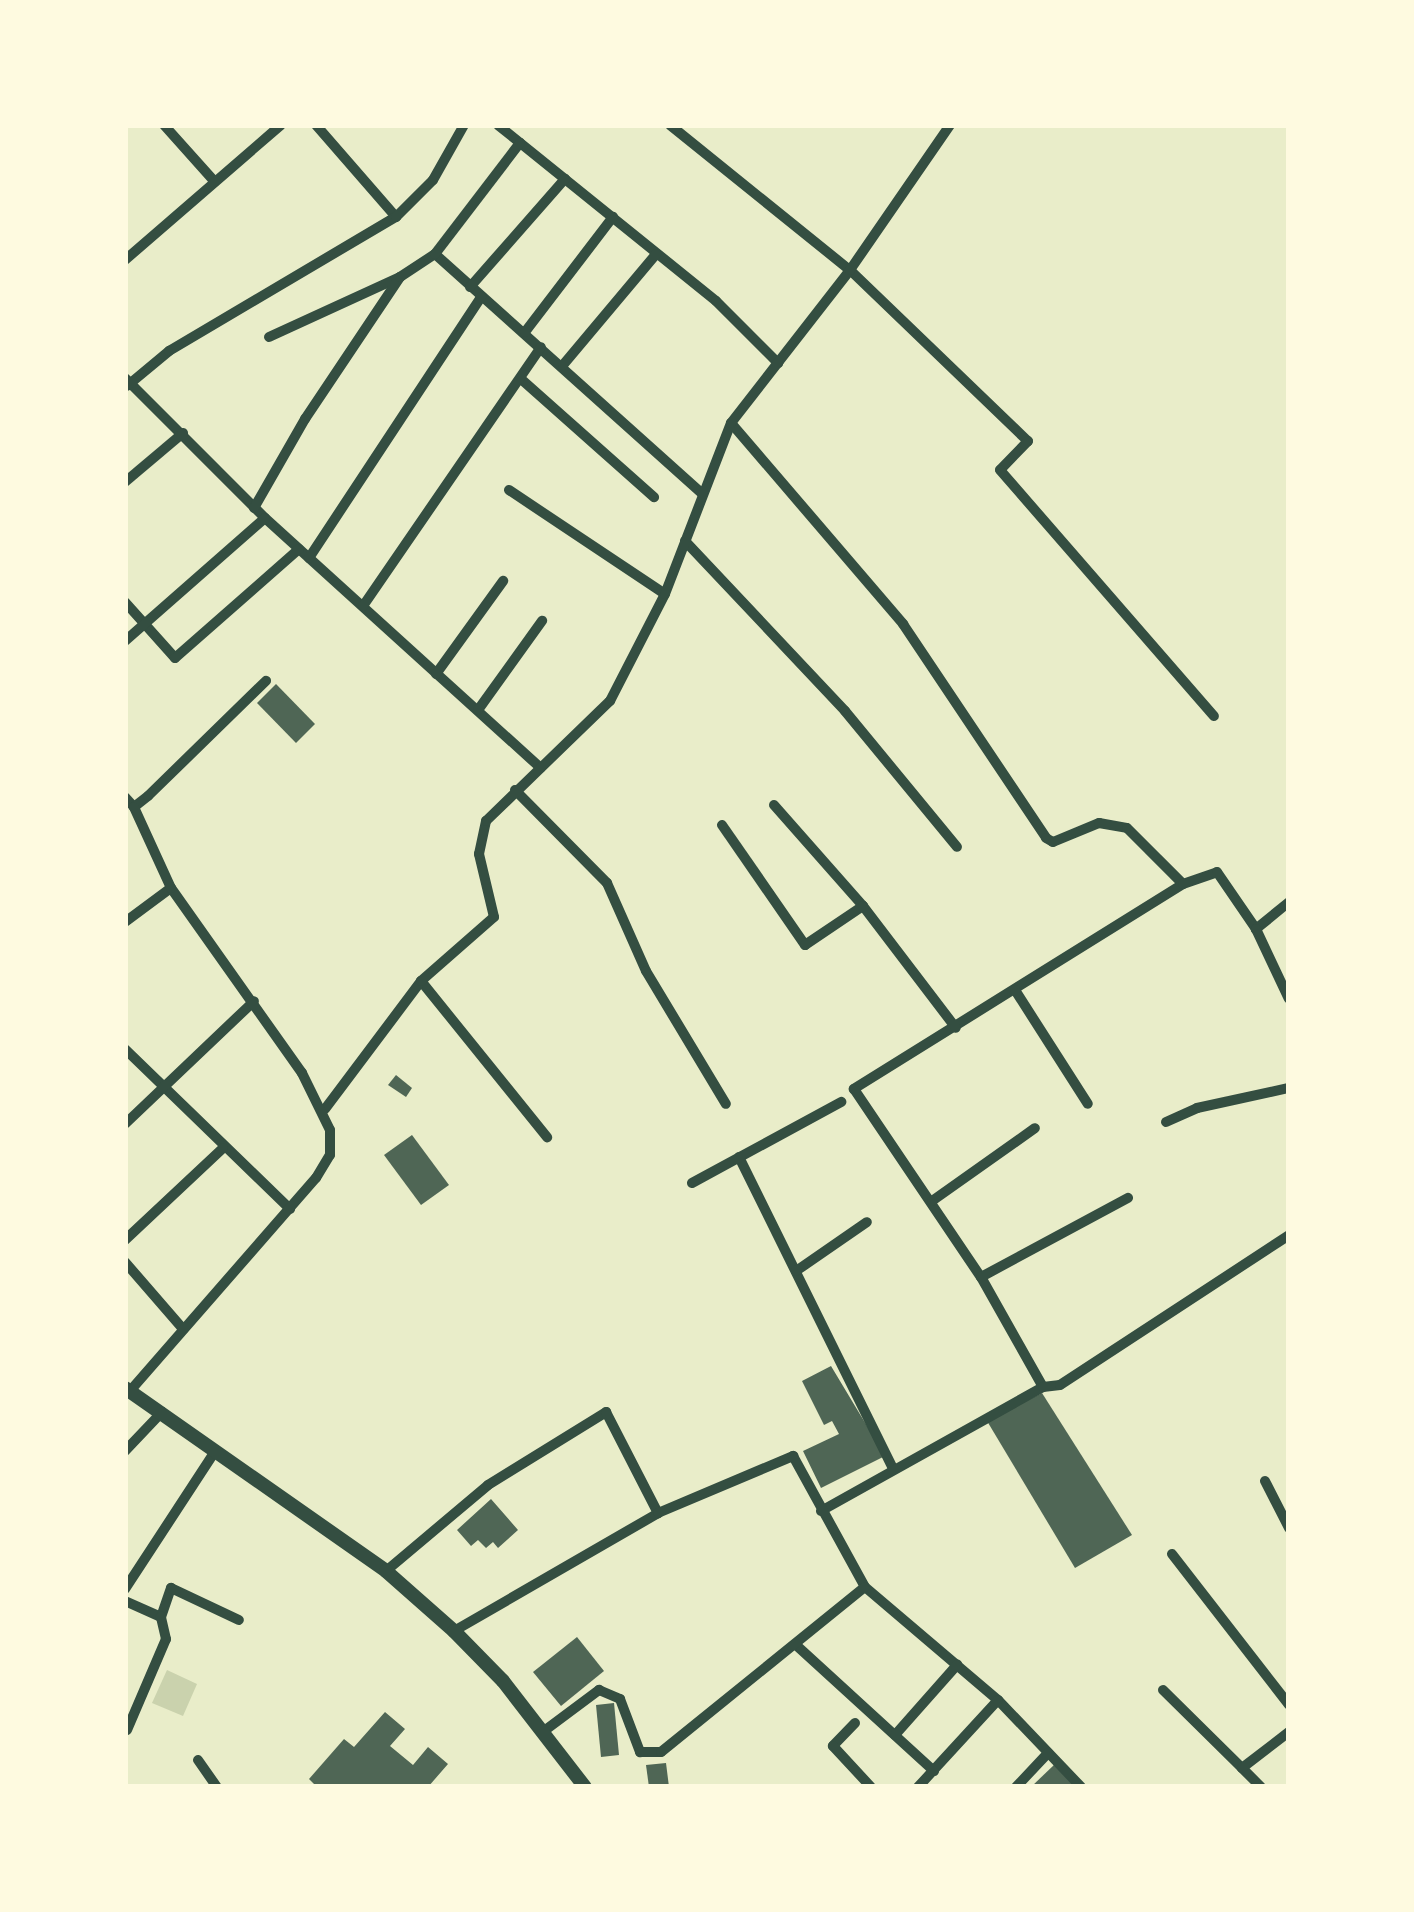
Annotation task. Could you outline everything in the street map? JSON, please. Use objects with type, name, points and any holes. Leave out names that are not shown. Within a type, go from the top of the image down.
[{"type":"main road","points":[[128,1389],[386,1572],[454,1631],[544,1732],[585,1787]]},
{"type":"street","points":[[164,125],[215,182]]},
{"type":"street","points":[[125,260],[280,125]]},
{"type":"street","points":[[316,125],[396,217]]},
{"type":"street","points":[[464,125],[434,180],[396,217],[169,351],[127,383],[183,432],[254,508],[542,768]]},
{"type":"street","points":[[498,125],[656,254],[778,363]]},
{"type":"street","points":[[670,125],[850,270],[1028,441],[1000,470],[1214,716]]},
{"type":"street","points":[[325,1109],[421,981],[494,917],[480,838],[486,821],[610,702],[664,594],[731,423],[850,270],[950,125]]},
{"type":"street","points":[[268,336],[400,277],[435,254],[480,204],[520,143]]},
{"type":"street","points":[[470,287],[565,178]]},
{"type":"street","points":[[525,332],[613,218]]},
{"type":"street","points":[[435,254],[701,493]]},
{"type":"street","points":[[563,366],[656,254]]},
{"type":"street","points":[[254,508],[304,418],[400,277]]},
{"type":"street","points":[[309,558],[482,297]]},
{"type":"street","points":[[362,606],[542,347]]},
{"type":"street","points":[[521,379],[654,496]]},
{"type":"street","points":[[731,423],[903,624],[1046,838],[1053,842],[1099,823],[1127,828],[1183,884]]},
{"type":"street","points":[[125,482],[183,432]]},
{"type":"street","points":[[509,490],[664,594]]},
{"type":"street","points":[[125,641],[265,518]]},
{"type":"street","points":[[685,541],[845,712],[957,847]]},
{"type":"street","points":[[125,602],[175,658],[299,549]]},
{"type":"street","points":[[436,674],[504,581]]},
{"type":"street","points":[[478,710],[542,622]]},
{"type":"street","points":[[134,806],[266,681]]},
{"type":"street","points":[[515,790],[607,883],[646,971],[726,1104]]},
{"type":"street","points":[[125,797],[134,806],[171,888],[254,1001],[325,1109],[330,1155],[290,1209],[128,1389]]},
{"type":"street","points":[[774,806],[863,906],[956,1028]]},
{"type":"street","points":[[722,825],[805,945],[863,906]]},
{"type":"street","points":[[1043,1387],[981,1277],[854,1090],[1183,884],[1218,872],[1256,930],[1289,998]]},
{"type":"street","points":[[125,922],[171,888]]},
{"type":"street","points":[[1256,930],[1289,902]]},
{"type":"street","points":[[421,981],[547,1137]]},
{"type":"street","points":[[1015,990],[1088,1104]]},
{"type":"street","points":[[125,1124],[254,1001]]},
{"type":"street","points":[[125,1049],[162,1091],[290,1209]]},
{"type":"street","points":[[1166,1122],[1197,1108],[1289,1088]]},
{"type":"street","points":[[692,1182],[840,1102]]},
{"type":"street","points":[[932,1201],[1035,1128]]},
{"type":"street","points":[[125,1240],[223,1148]]},
{"type":"street","points":[[739,1157],[893,1468]]},
{"type":"street","points":[[981,1277],[1128,1198]]},
{"type":"street","points":[[796,1272],[868,1222]]},
{"type":"street","points":[[822,1511],[1043,1387],[1060,1385],[1289,1235]]},
{"type":"street","points":[[125,1262],[183,1329]]},
{"type":"street","points":[[125,1452],[162,1412]]},
{"type":"street","points":[[386,1572],[488,1486],[606,1412],[658,1513]]},
{"type":"street","points":[[125,1589],[216,1450]]},
{"type":"street","points":[[454,1631],[658,1513],[787,1454],[865,1587],[998,1700],[1081,1787]]},
{"type":"street","points":[[1265,1481],[1289,1528]]},
{"type":"street","points":[[1172,1554],[1289,1705]]},
{"type":"street","points":[[544,1732],[599,1690],[620,1699],[640,1752],[661,1752],[865,1587]]},
{"type":"street","points":[[126,1730],[166,1639],[161,1616],[172,1588],[239,1620]]},
{"type":"street","points":[[125,1601],[161,1616]]},
{"type":"street","points":[[796,1645],[934,1771]]},
{"type":"street","points":[[895,1735],[957,1665]]},
{"type":"street","points":[[1163,1690],[1261,1787]]},
{"type":"street","points":[[918,1787],[998,1700]]},
{"type":"street","points":[[854,1723],[834,1746],[871,1787]]},
{"type":"street","points":[[1242,1768],[1289,1732]]},
{"type":"street","points":[[1016,1787],[1048,1752]]},
{"type":"street","points":[[198,1760],[217,1787]]},
{"type":"green space","points":[[167,1670],[197,1684],[183,1716],[152,1703]]},
{"type":"building","points":[[276,684],[315,724],[296,743],[257,703]]},
{"type":"building","points":[[396,1075],[412,1088],[406,1097],[388,1085]]},
{"type":"building","points":[[412,1135],[449,1185],[421,1205],[384,1155]]},
{"type":"building","points":[[831,1366],[885,1456],[821,1488],[803,1451],[839,1434],[832,1421],[824,1425],[802,1381]]},
{"type":"building","points":[[1042,1393],[1132,1535],[1075,1568],[987,1421]]},
{"type":"building","points":[[491,1499],[518,1530],[498,1548],[493,1542],[486,1548],[478,1540],[471,1546],[457,1530]]},
{"type":"building","points":[[577,1637],[604,1671],[561,1706],[533,1672]]},
{"type":"building","points":[[614,1703],[619,1755],[601,1757],[596,1705]]},
{"type":"building","points":[[385,1712],[405,1729],[390,1746],[413,1765],[428,1747],[448,1764],[428,1787],[317,1787],[309,1779],[344,1739],[354,1747]]},
{"type":"building","points":[[666,1763],[669,1787],[649,1787],[646,1765]]},
{"type":"building","points":[[1055,1764],[1078,1787],[1031,1787]]}]
